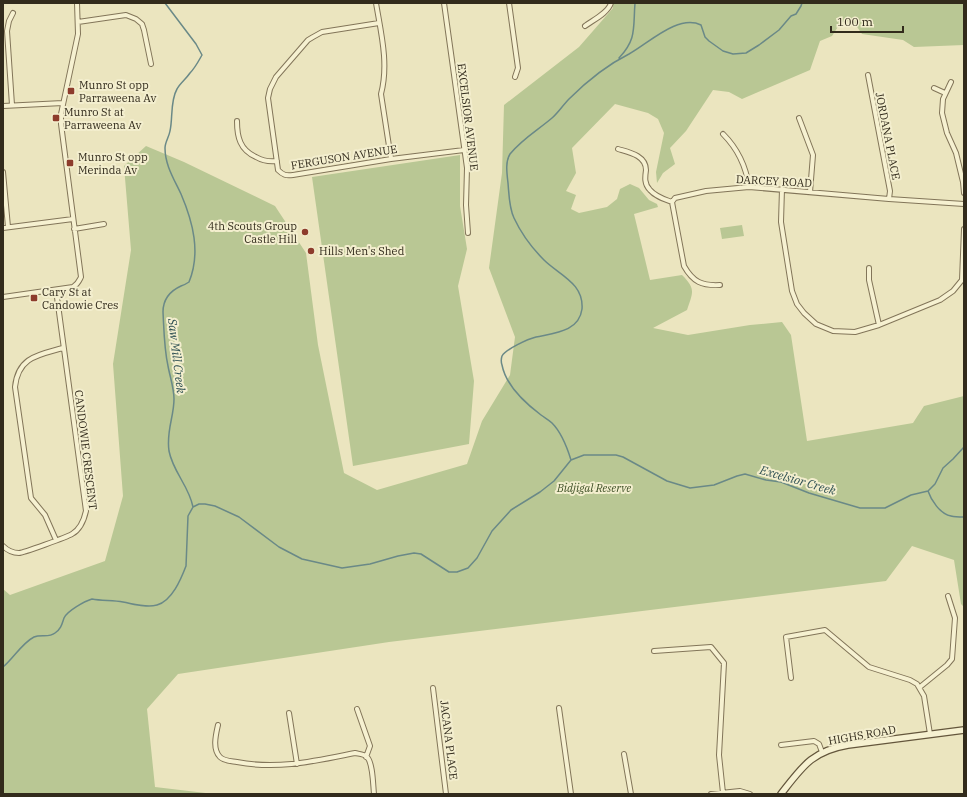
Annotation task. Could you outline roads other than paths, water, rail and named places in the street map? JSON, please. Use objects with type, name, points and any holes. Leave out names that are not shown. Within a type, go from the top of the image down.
[{"type":"street","points":[[3,297],[73,287],[78,284],[81,277],[61,132],[61,114],[78,34],[77,3]]},
{"type":"street","points":[[376,3],[384,62],[384,79],[381,94],[391,158]]},
{"type":"street","name":"EXCELSIOR AVENUE","points":[[444,3],[467,168],[466,205],[468,234]]},
{"type":"street","points":[[509,3],[518,68],[514,77]]},
{"type":"street","points":[[585,26],[606,10],[611,3]]},
{"type":"street","points":[[12,13],[7,31],[12,106]]},
{"type":"street","points":[[78,22],[126,15],[136,19],[142,24],[151,64]]},
{"type":"street","name":"FERGUSON AVENUE","points":[[379,23],[317,34],[308,40],[276,77],[268,98],[278,170],[287,176],[391,158],[464,150]]},
{"type":"street","name":"JORDANA PLACE","points":[[868,75],[890,191],[890,199]]},
{"type":"street","points":[[951,82],[942,102],[942,113],[947,133],[956,153],[963,182],[964,194]]},
{"type":"street","points":[[934,88],[945,93]]},
{"type":"street","points":[[3,106],[63,103]]},
{"type":"street","points":[[799,118],[813,155],[810,192]]},
{"type":"street","points":[[237,121],[238,136],[246,151],[262,160],[269,162],[277,161]]},
{"type":"street","points":[[723,134],[735,148],[739,156],[747,173],[749,187]]},
{"type":"street","points":[[618,149],[638,156],[644,162],[646,168],[645,182],[649,190],[655,195],[672,202],[684,266],[691,276],[699,283],[710,286],[720,285]]},
{"type":"street","points":[[3,172],[6,227],[73,219]]},
{"type":"street","name":"DARCEY ROAD","points":[[672,202],[675,198],[680,196],[706,191],[749,187],[964,204]]},
{"type":"street","points":[[782,189],[781,222],[792,291],[797,304],[804,313],[816,324],[833,331],[855,332],[879,325],[940,300],[953,291],[963,280],[964,229]]},
{"type":"street","points":[[74,229],[104,224]]},
{"type":"street","points":[[869,268],[869,280],[879,325]]},
{"type":"street","name":"CANDOWIE CRESCENT","points":[[3,546],[7,550],[20,553],[72,534],[84,521],[86,511],[56,290]]},
{"type":"street","points":[[56,540],[45,515],[31,498],[15,387],[16,376],[24,362],[41,354],[63,348]]},
{"type":"street","points":[[920,687],[948,666],[952,659],[955,618],[948,596]]},
{"type":"street","points":[[791,678],[786,637],[825,630],[868,667],[910,680],[920,687],[925,701],[930,734]]},
{"type":"street","points":[[654,651],[711,647],[724,663],[719,755],[723,793]]},
{"type":"street","name":"JACANA PLACE","points":[[433,688],[446,794]]},
{"type":"street","points":[[559,708],[571,794]]},
{"type":"street","points":[[357,709],[370,746],[366,757]]},
{"type":"street","points":[[289,713],[296,764]]},
{"type":"street","points":[[218,725],[215,746],[219,757],[224,760],[258,765],[281,766],[355,753],[366,757],[370,763],[374,794]]},
{"type":"street","name":"HIGHS ROAD","points":[[781,794],[801,768],[822,752],[840,747],[964,730]]},
{"type":"street","points":[[781,746],[814,741],[819,744],[822,752]]},
{"type":"street","points":[[624,754],[631,794]]},
{"type":"street","points":[[711,794],[740,791],[750,794]]},
{"type":"waterway","name":"Saw Mill Creek","points":[[165,3],[196,44],[202,55],[178,87],[173,99],[170,131],[165,148],[168,166],[189,215],[195,249],[193,271],[189,282],[170,293],[163,308],[164,339],[174,395],[174,406],[169,431],[169,451],[171,459],[188,492],[193,507]]},
{"type":"waterway","points":[[619,58],[629,45],[633,33],[635,3]]},
{"type":"waterway","points":[[571,460],[559,431],[551,422],[529,405],[517,393],[504,373],[501,363],[502,356],[508,350],[532,338],[558,332],[571,327],[580,317],[582,309],[582,300],[575,286],[550,265],[531,245],[523,235],[512,214],[507,172],[508,157],[525,139],[554,116],[569,99],[605,68],[673,26],[683,23],[701,25],[705,37],[723,51],[733,54],[746,53],[779,30],[791,16],[796,14],[802,3]]},
{"type":"waterway","points":[[928,491],[935,484],[943,468],[964,447]]},
{"type":"waterway","name":"Excelsior Creek","points":[[3,667],[34,637],[55,633],[60,628],[64,618],[69,612],[89,600],[115,601],[149,606],[157,605],[167,599],[175,589],[186,566],[188,516],[193,507],[199,504],[215,506],[239,517],[279,547],[302,559],[342,568],[370,564],[414,553],[421,554],[449,572],[457,572],[468,568],[477,558],[492,531],[511,510],[540,492],[554,481],[571,460],[584,455],[616,455],[623,457],[667,481],[690,488],[714,485],[745,474],[766,480],[781,482],[809,493],[860,508],[885,508],[911,495],[928,491],[931,498],[943,513],[956,517],[964,517]]},
{"type":"place","name":"Munro St opp Parraweena Av","points":[[71,91]]},
{"type":"place","name":"Munro St at Parraweena Av","points":[[56,118]]},
{"type":"place","name":"Munro St opp Merinda Av","points":[[70,163]]},
{"type":"place","name":"4th Scouts Group Castle Hill","points":[[305,232]]},
{"type":"place","name":"Hills Men's Shed","points":[[311,251]]},
{"type":"place","name":"Cary St at Candowie Cres","points":[[34,298]]},
{"type":"park label","name":"Bidjigal Reserve","points":[[594,488]]}]
